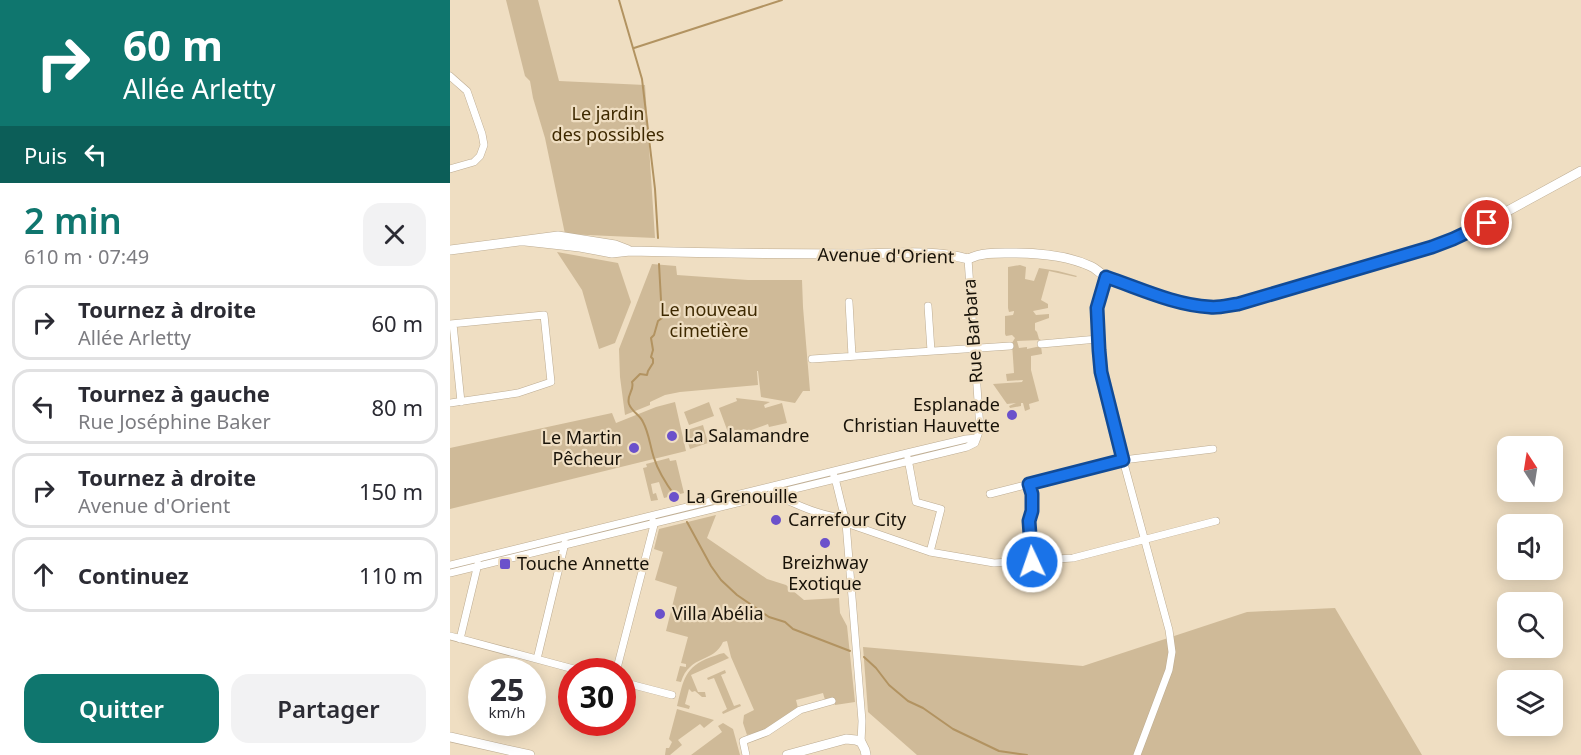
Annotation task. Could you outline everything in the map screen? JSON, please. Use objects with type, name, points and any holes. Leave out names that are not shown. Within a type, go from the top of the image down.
[{"type":"street","points":[[450,76],[467,91],[484,145],[480,156],[474,162],[450,169]]},
{"type":"street","name":"Avenue d'Orient","points":[[450,250],[525,241],[612,253],[630,251],[949,254],[968,259],[987,253],[1038,253],[1091,266],[1106,277],[1176,301],[1211,307],[1238,304],[1432,247],[1471,231],[1581,171]]},
{"type":"street","name":"Rue Barbara","points":[[908,457],[977,438],[980,429],[968,259]]},
{"type":"street","points":[[1106,277],[1097,308],[1101,372],[1172,652],[1169,670],[1137,755]]},
{"type":"street","points":[[849,302],[852,356]]},
{"type":"street","points":[[928,306],[931,351]]},
{"type":"street","points":[[450,403],[461,402],[518,393],[551,382],[544,315],[451,324],[461,402]]},
{"type":"street","points":[[1041,344],[1098,339]]},
{"type":"street","points":[[812,359],[1010,346]]},
{"type":"street","points":[[990,494],[1123,460],[1213,449]]},
{"type":"street","points":[[450,565],[478,562],[652,519],[767,487],[833,475],[908,457],[916,502],[941,509],[930,552]]},
{"type":"street","points":[[652,519],[774,494],[833,475]]},
{"type":"street","points":[[833,475],[846,520],[862,721],[861,742],[866,755]]},
{"type":"street","points":[[1029,484],[1032,494],[1032,511],[1029,521],[1032,562]]},
{"type":"street","points":[[767,487],[774,494],[790,502],[846,520],[930,552],[994,563],[1073,558],[1216,521]]},
{"type":"street","points":[[620,658],[654,525],[652,519]]},
{"type":"street","points":[[537,658],[565,541]]},
{"type":"street","points":[[450,573],[478,562]]},
{"type":"street","points":[[460,639],[478,562]]},
{"type":"street","points":[[450,636],[533,658]]},
{"type":"street","points":[[636,686],[672,695]]},
{"type":"street","points":[[746,755],[743,741],[767,732],[800,710],[832,701]]},
{"type":"street","points":[[450,737],[530,755]]},
{"type":"street","points":[[787,755],[846,740],[861,742]]},
{"type":"green space","name":"Le jardin des possibles","points":[[506,0],[538,0],[559,81],[645,85],[655,238],[565,234],[545,138],[530,81],[525,76]]},
{"type":"green space","points":[[557,252],[618,263],[631,302],[615,343],[599,349],[582,290]]},
{"type":"green space","name":"Le nouveau cimetière","points":[[652,264],[676,266],[677,275],[748,280],[802,280],[810,391],[803,391],[795,403],[761,397],[757,371],[758,385],[665,395],[650,402],[650,405],[625,415],[619,349]]},
{"type":"green space","points":[[1020,265],[1026,267],[1025,279],[1034,281],[1039,268],[1077,276],[1049,271],[1041,300],[1048,304],[1048,308],[1033,311],[1036,315],[1049,314],[1049,318],[1035,323],[1035,330],[1041,340],[1017,341],[1019,348],[1041,346],[1042,354],[1031,356],[1031,370],[1039,401],[1029,404],[1030,409],[1025,411],[1023,403],[1021,406],[1010,408],[1009,406],[1016,403],[1007,404],[993,384],[1022,382],[1023,380],[1007,381],[1006,374],[1014,373],[1012,343],[1015,338],[1005,334],[1005,316],[1013,315],[1014,312],[1009,312],[1008,308],[1008,267]]},
{"type":"green space","points":[[736,398],[770,402],[764,405],[765,408],[782,403],[787,423],[769,427],[768,424],[729,435],[719,408],[737,401]]},
{"type":"green space","points":[[675,402],[686,451],[450,509],[450,448],[612,413],[616,423]]},
{"type":"green space","points":[[709,402],[714,416],[689,425],[684,412]]},
{"type":"green space","points":[[703,425],[708,443],[690,449],[684,431]]},
{"type":"green space","points":[[669,458],[670,461],[676,460],[684,493],[664,498],[659,482],[651,484],[653,494],[656,493],[658,500],[651,501],[643,468],[647,467],[646,464]]},
{"type":"green space","points":[[716,515],[707,538],[767,579],[786,585],[804,600],[839,598],[840,613],[847,626],[855,702],[835,705],[832,698],[825,700],[823,693],[796,700],[798,708],[765,730],[747,735],[743,723],[744,715],[754,710],[731,657],[727,641],[723,642],[714,653],[690,667],[681,682],[676,681],[680,666],[686,667],[686,664],[681,663],[688,637],[666,631],[677,587],[655,580],[663,552],[654,549],[659,529]]},
{"type":"green space","points":[[1335,608],[1422,755],[917,755],[868,712],[863,647],[1083,666],[1247,612]]},
{"type":"green space","points":[[724,653],[729,658],[691,675],[698,692],[705,692],[706,697],[689,689],[685,704],[690,706],[689,709],[677,706],[688,672],[698,663]]},
{"type":"green space","points":[[725,670],[726,673],[721,675],[734,706],[740,704],[741,706],[723,714],[722,712],[727,709],[714,678],[708,680],[707,678]]},
{"type":"green space","points":[[677,709],[714,720],[704,728],[700,724],[678,740],[682,745],[670,755],[665,755],[666,748],[669,748],[672,742],[669,739]]},
{"type":"green space","points":[[723,723],[733,729],[740,755],[691,755],[722,732],[718,726]]},
{"type":"waterway","points":[[619,0],[642,79],[655,189],[658,238]]},
{"type":"waterway","points":[[634,48],[782,0]]},
{"type":"waterway","points":[[659,264],[662,318],[658,321],[651,338],[653,363],[647,375],[640,374],[632,382],[628,401],[630,407],[643,422],[658,468],[675,496]]},
{"type":"waterway","points":[[687,522],[711,566],[721,580],[737,595],[769,617],[785,622],[793,629],[850,651]]},
{"type":"waterway","points":[[864,657],[889,685],[908,701],[923,708],[953,729],[999,751],[1027,755]]},
{"type":"place","name":"Esplanade Christian Hauvette","points":[[1012,415]]},
{"type":"place","name":"La Salamandre","points":[[672,436]]},
{"type":"place","name":"Le Martin Pêcheur","points":[[634,448]]},
{"type":"place","name":"La Grenouille","points":[[674,497]]},
{"type":"place","name":"Carrefour City","points":[[776,520]]},
{"type":"place","name":"Breizhway Exotique","points":[[825,543]]},
{"type":"place","name":"Touche Annette","points":[[505,564]]},
{"type":"place","name":"Villa Abélia","points":[[660,614]]},
{"type":"route","points":[[1032,562],[1029,521],[1032,511],[1032,494],[1029,484],[1123,460],[1101,372],[1097,308],[1106,277],[1176,301],[1211,307],[1224,306],[1238,304],[1432,247],[1487,223]]}]
